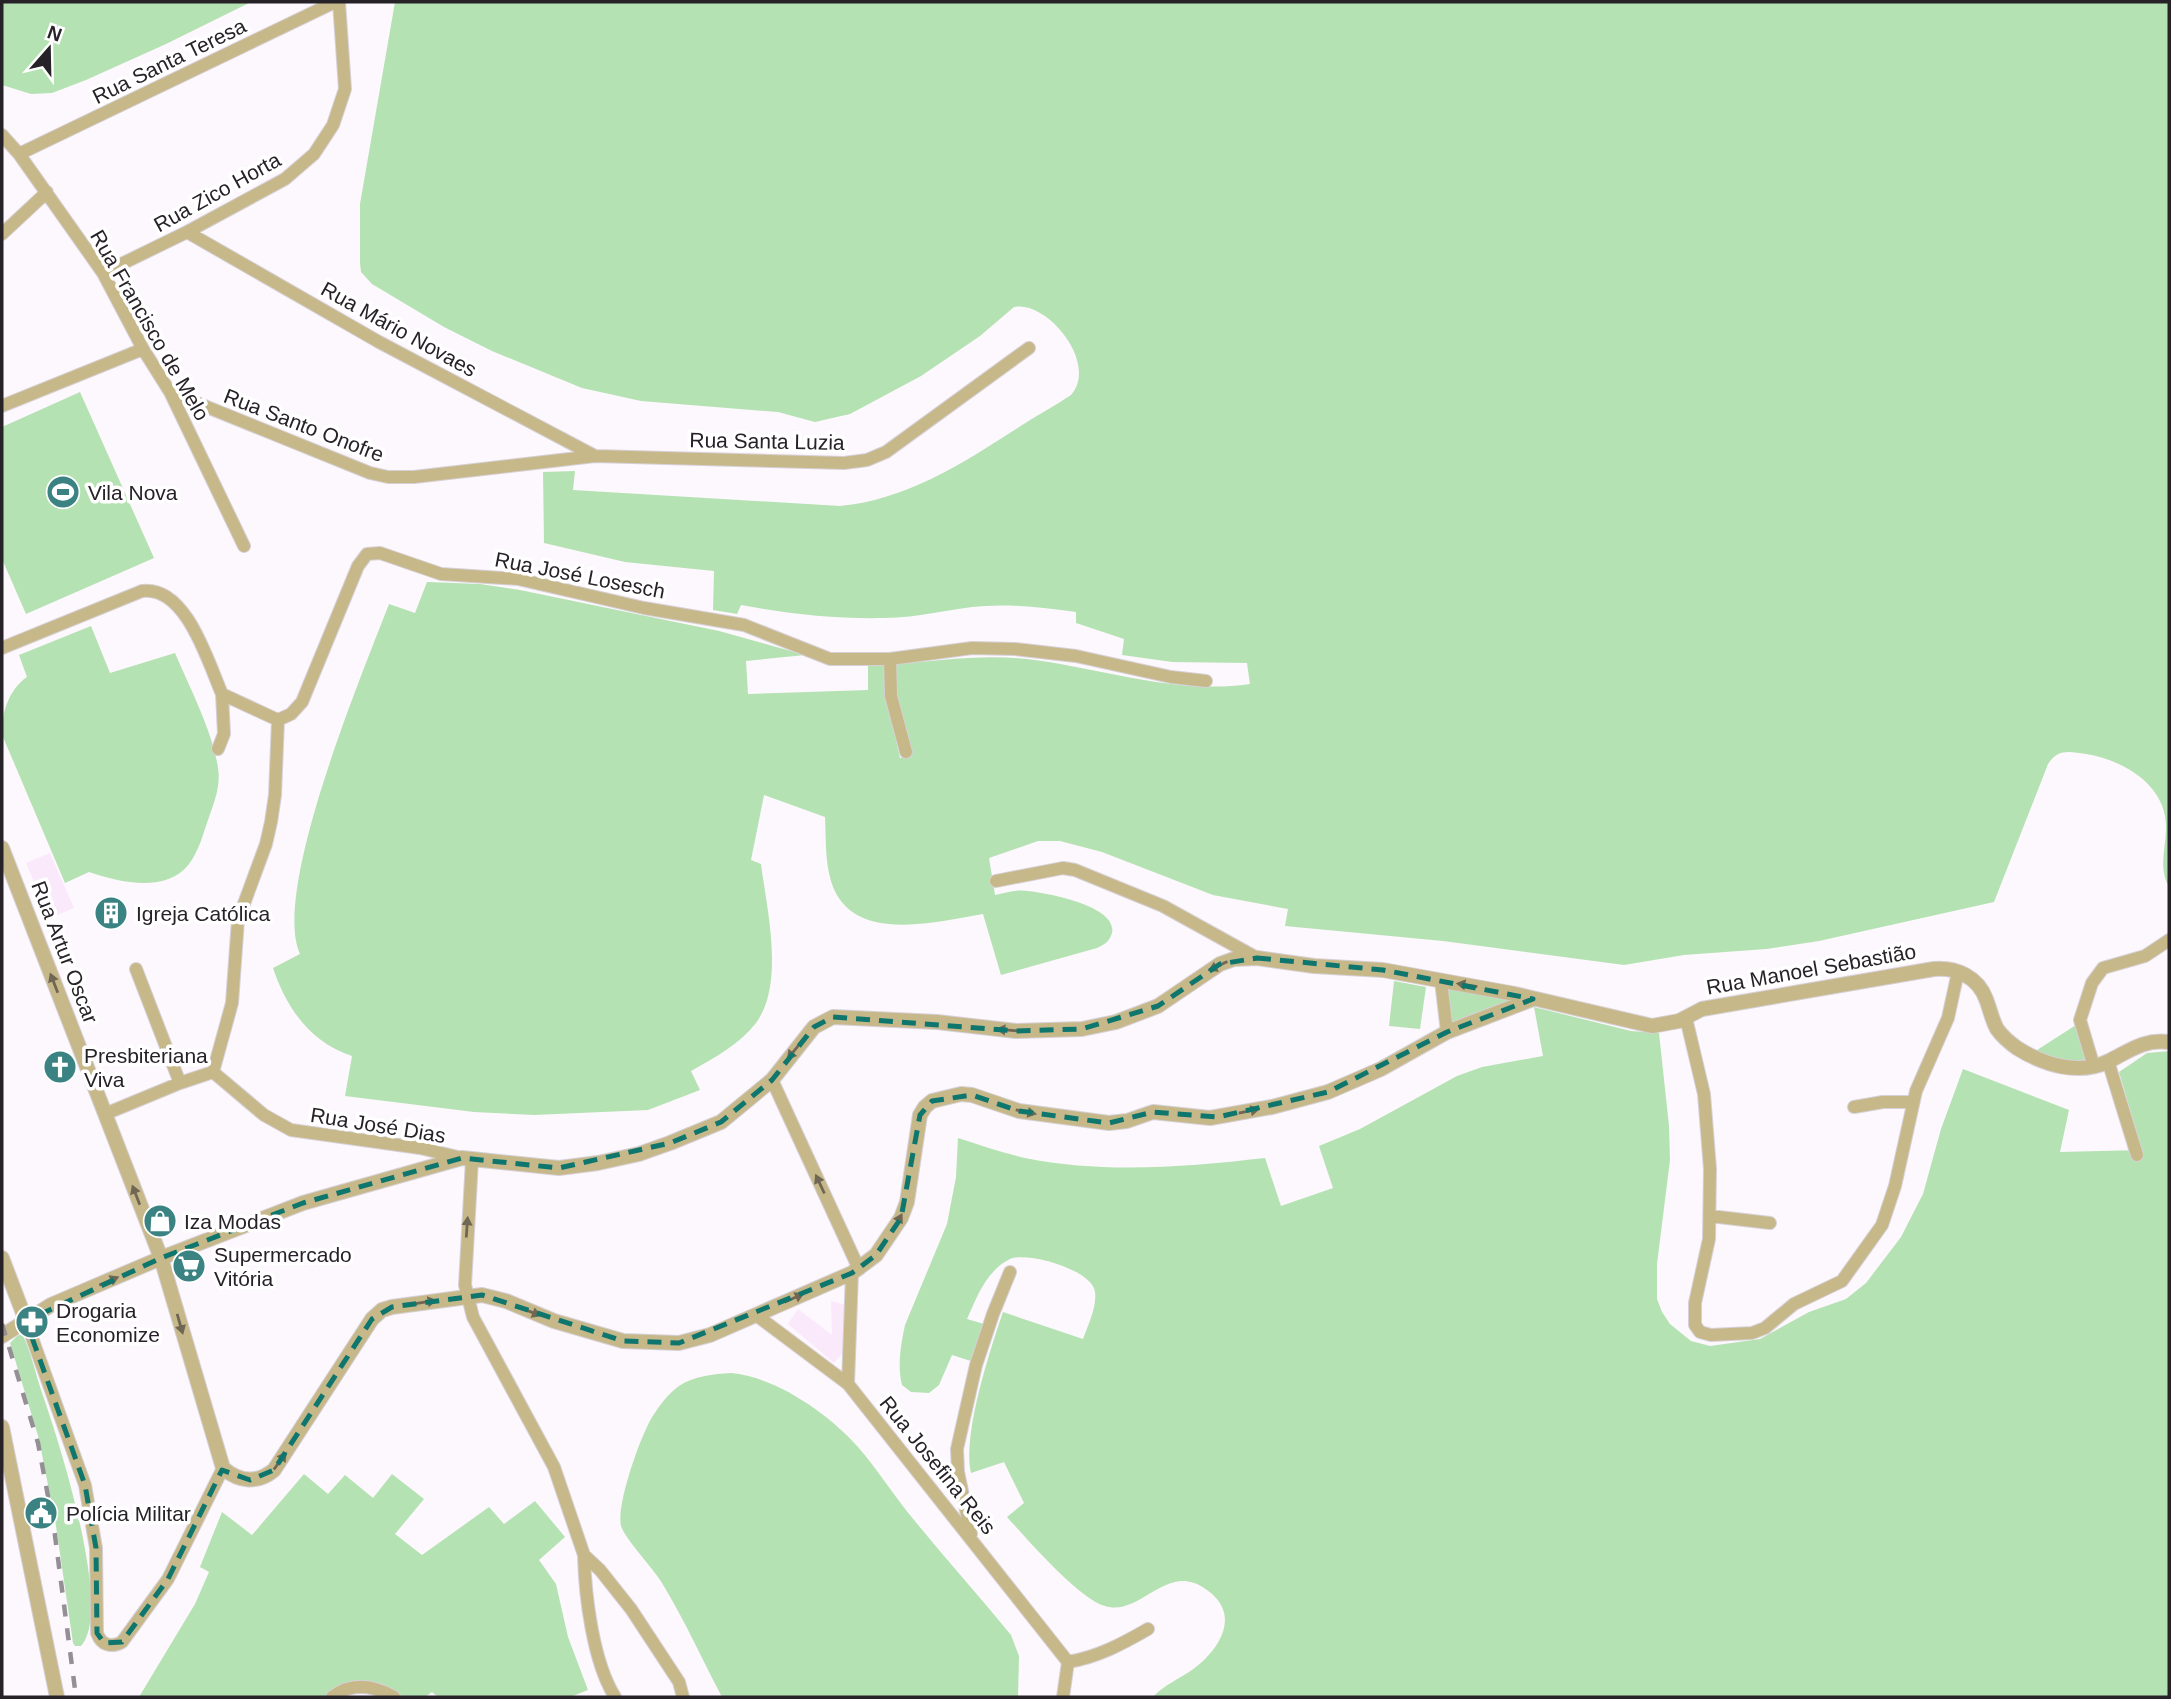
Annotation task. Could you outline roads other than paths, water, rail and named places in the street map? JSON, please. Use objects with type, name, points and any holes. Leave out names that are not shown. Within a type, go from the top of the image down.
[{"type":"street","name":"Rua Santa Teresa","points":[[19,154],[337,2]]},
{"type":"street","name":"Rua Zico Horta","points":[[103,273],[187,232],[285,179],[304,164],[328,135],[339,111],[346,82],[337,2]]},
{"type":"street","name":"Rua Francisco de Melo","points":[[2,135],[47,192],[103,273],[143,349],[170,392],[244,546]]},
{"type":"street","points":[[2,234],[47,192]]},
{"type":"street","name":"Rua Mário Novaes","points":[[187,232],[379,342],[595,456]]},
{"type":"street","name":"Rua Santa Luzia","points":[[595,456],[844,463],[867,460],[886,452],[1029,348]]},
{"type":"street","points":[[2,406],[143,349]]},
{"type":"street","name":"Rua Santo Onofre","points":[[170,392],[359,468],[388,477],[414,477],[595,456]]},
{"type":"street","name":"Rua José Losesch","points":[[278,720],[290,714],[302,702],[358,566],[363,557],[371,553],[380,553],[441,574],[518,579],[644,608],[744,625],[830,659],[890,659],[972,648],[1015,649],[1048,652],[1162,676],[1206,681]]},
{"type":"street","points":[[2,648],[142,592],[152,591],[166,596],[182,610],[222,694],[224,734],[218,749]]},
{"type":"street","points":[[890,659],[891,696],[906,752]]},
{"type":"street","points":[[105,1114],[213,1072],[232,1003],[238,920],[271,822],[275,795],[278,720],[222,694]]},
{"type":"street","name":"Rua Artur Oscar","points":[[2,848],[6,869],[161,1258],[223,1468]]},
{"type":"street","points":[[996,881],[1063,868],[1074,870],[1163,906],[1257,958]]},
{"type":"street","points":[[2137,1155],[2101,1064],[2080,1020],[2085,998],[2096,975],[2108,967],[2145,956],[2169,940]]},
{"type":"street","name":"Rua Manoel Sebastião","points":[[467,1159],[559,1168],[639,1154],[721,1122],[772,1080],[814,1027],[833,1017],[937,1022],[1016,1031],[1082,1029],[1116,1022],[1158,1006],[1220,964],[1234,959],[1257,958],[1314,966],[1383,970],[1608,1014],[1648,1026],[1686,1018],[1702,1009],[1762,1001],[1934,969],[1958,972]]},
{"type":"street","points":[[136,969],[180,1083]]},
{"type":"street","points":[[1686,1018],[1705,1106],[1709,1157],[1710,1216],[1707,1256],[1695,1303],[1696,1328],[1711,1335],[1759,1331],[1794,1304],[1842,1281],[1882,1226],[1895,1186],[1913,1102],[1928,1060],[1948,1018],[1958,972],[1978,985],[1986,997],[1997,1029],[2017,1048],[2060,1066],[2074,1069],[2101,1064],[2140,1044],[2169,1042]]},
{"type":"street","points":[[1441,981],[1447,1032]]},
{"type":"street","points":[[2,1258],[85,1485],[96,1548],[97,1636],[104,1643],[112,1645],[121,1642],[127,1635],[168,1579],[223,1468],[239,1479],[250,1480],[264,1478],[274,1470],[363,1331],[382,1310],[466,1295],[493,1297],[592,1333],[623,1341],[645,1344],[680,1343],[710,1335],[855,1271],[876,1255],[901,1218],[907,1202],[920,1115],[932,1101],[947,1096],[972,1095],[1020,1111],[1109,1123],[1127,1121],[1153,1112],[1187,1117],[1218,1117],[1272,1107],[1328,1092],[1381,1069],[1447,1032],[1534,999]]},
{"type":"street","name":"Rua José Dias","points":[[213,1072],[264,1115],[291,1130],[420,1147],[467,1159]]},
{"type":"street","points":[[772,1080],[855,1271],[848,1384]]},
{"type":"street","points":[[1854,1107],[1883,1102],[1913,1102]]},
{"type":"street","points":[[2,1336],[51,1305],[161,1258],[303,1203],[467,1159],[466,1295],[473,1318],[554,1467],[584,1555],[588,1603],[595,1638],[606,1681],[615,1697]]},
{"type":"street","points":[[1710,1216],[1770,1223]]},
{"type":"street","points":[[972,1538],[958,1472],[957,1449],[976,1365],[1010,1272]]},
{"type":"street","points":[[2,1294],[12,1282]]},
{"type":"street","name":"Rua Josefina Reis","points":[[756,1315],[848,1384],[1068,1662]]},
{"type":"street","points":[[2,1427],[57,1697]]},
{"type":"street","points":[[584,1555],[600,1570],[631,1609],[679,1682],[682,1697]]},
{"type":"street","points":[[1063,1697],[1068,1662],[1117,1647],[1148,1629]]},
{"type":"street","points":[[332,1697],[347,1688],[359,1686],[376,1689],[394,1697]]},
{"type":"railway","points":[[2,1324],[38,1443],[54,1528],[76,1697]]},
{"type":"place","name":"Vila Nova","points":[[63,492]]},
{"type":"place","name":"Igreja Católica","points":[[111,913]]},
{"type":"place","name":"Presbiteriana Viva","points":[[60,1067]]},
{"type":"place","name":"Iza Modas","points":[[160,1221]]},
{"type":"place","name":"Supermercado Vitória","points":[[189,1266]]},
{"type":"place","name":"Drogaria Economize","points":[[32,1322]]},
{"type":"place","name":"Polícia Militar","points":[[41,1513]]}]
